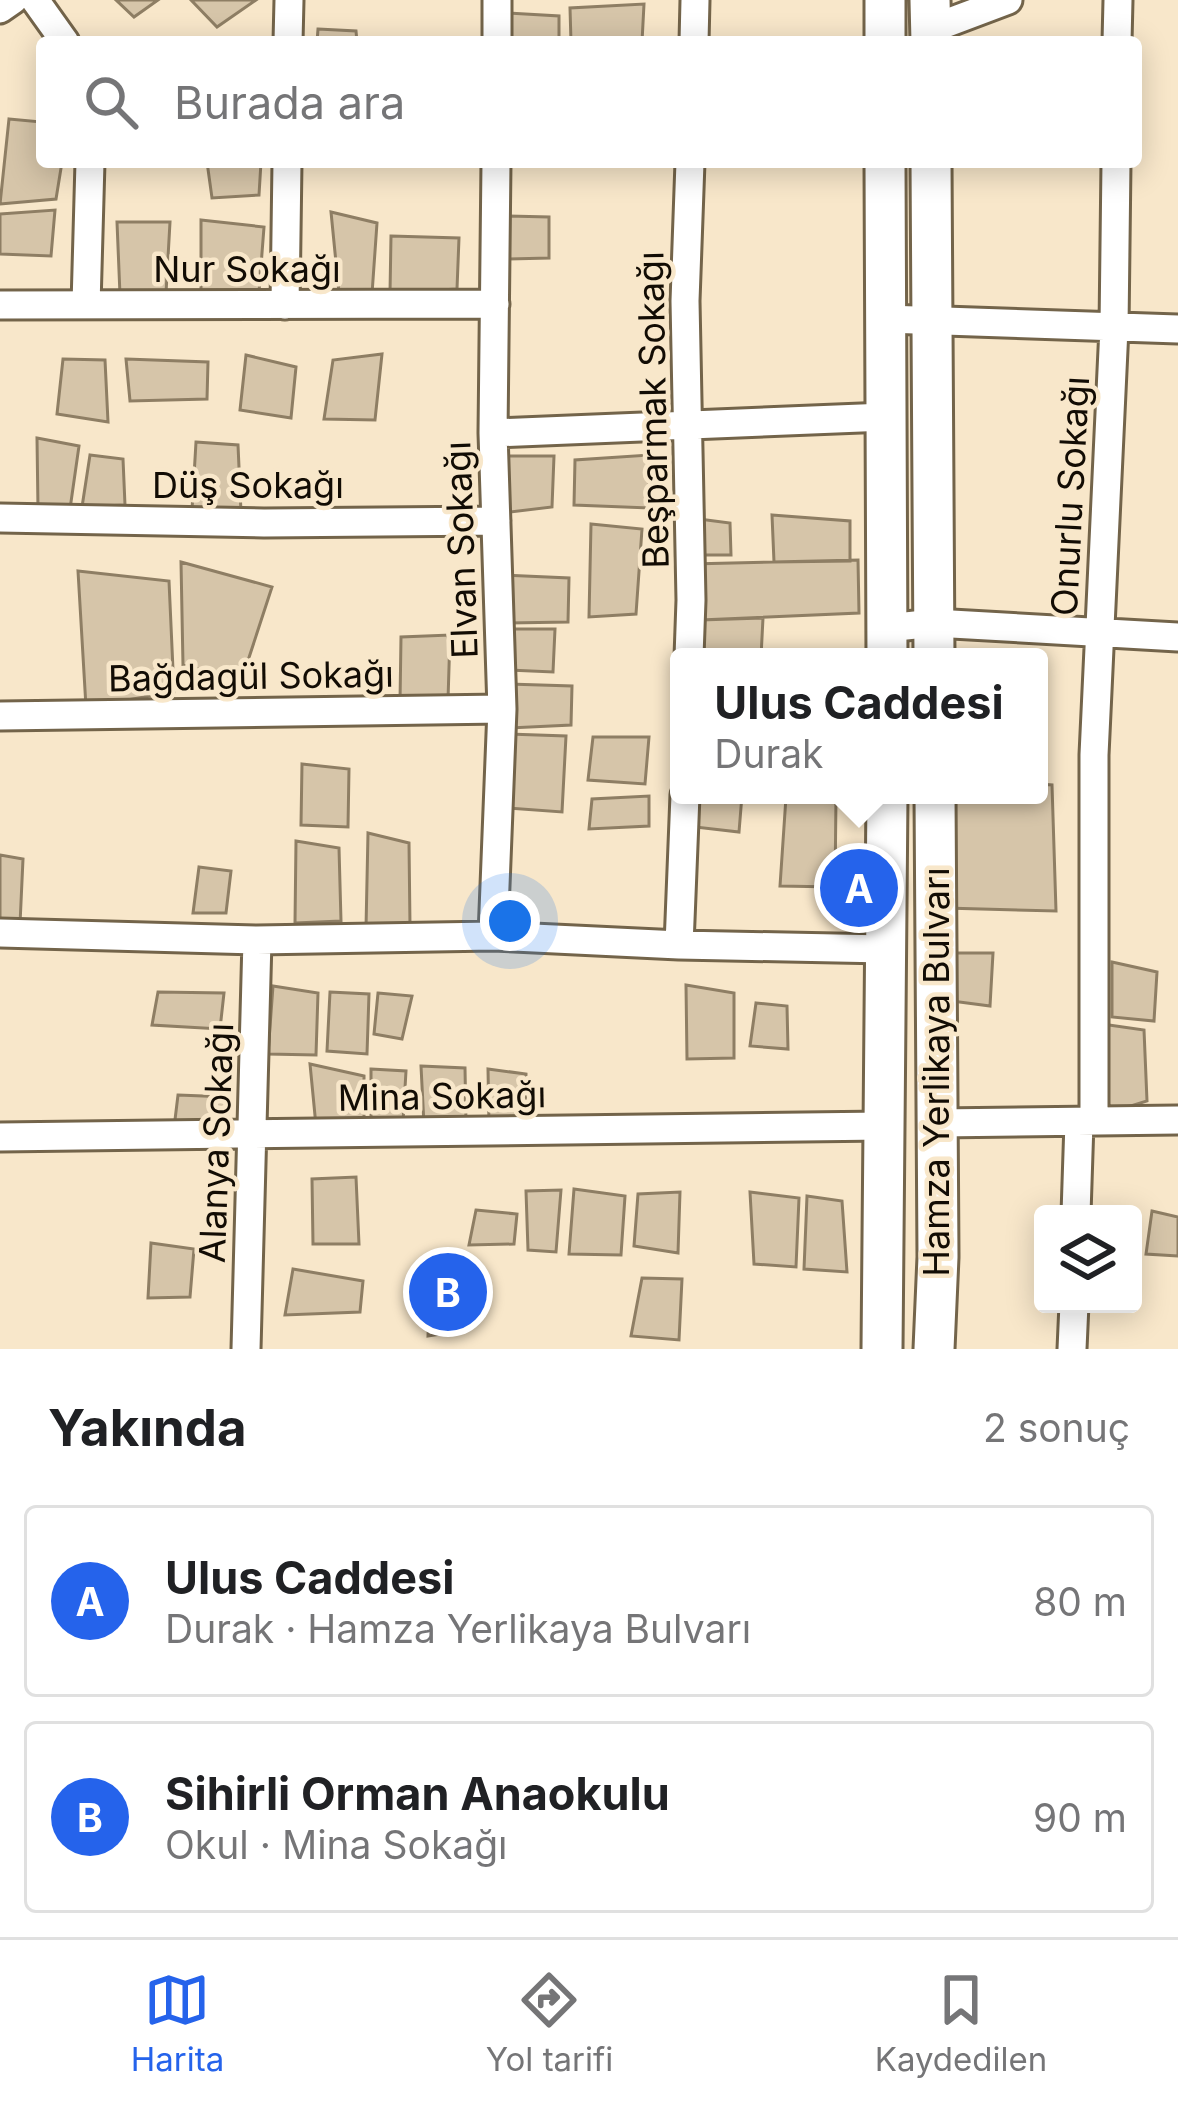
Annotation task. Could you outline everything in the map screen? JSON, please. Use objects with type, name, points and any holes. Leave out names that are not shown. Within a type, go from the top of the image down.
[{"type":"main road","points":[[885,0],[885,36]]},
{"type":"main road","points":[[885,168],[887,642]]},
{"type":"main road","points":[[931,168],[934,640]]},
{"type":"main road","name":"Hamza Yerlikaya Bulvarı","points":[[882,1349],[887,804]]},
{"type":"main road","name":"Hamza Yerlikaya Bulvarı","points":[[934,1349],[935,804]]},
{"type":"street","points":[[0,9],[13,0]]},
{"type":"street","points":[[35,0],[61,36]]},
{"type":"street","points":[[288,36],[289,0]]},
{"type":"street","points":[[497,0],[497,36]]},
{"type":"street","points":[[694,36],[695,0]]},
{"type":"street","points":[[931,24],[1008,0]]},
{"type":"street","points":[[1117,36],[1118,0]]},
{"type":"street","points":[[86,304],[90,168]]},
{"type":"street","points":[[285,305],[287,168]]},
{"type":"street","name":"Elvan Sokağı","points":[[493,936],[502,709],[493,433],[496,168]]},
{"type":"street","name":"Beşparmak Sokağı","points":[[689,648],[685,301],[690,168]]},
{"type":"street","name":"Onurlu Sokağı","points":[[1077,1205],[1086,1121],[1116,168]]},
{"type":"street","name":"Nur Sokağı","points":[[0,304],[495,304]]},
{"type":"street","points":[[886,319],[1178,329]]},
{"type":"street","points":[[493,433],[886,417]]},
{"type":"street","name":"Düş Sokağı","points":[[0,518],[264,524],[496,520]]},
{"type":"street","points":[[887,642],[1100,634],[1178,637]]},
{"type":"street","name":"Bağdagül Sokağı","points":[[0,716],[502,709]]},
{"type":"street","points":[[679,945],[685,804]]},
{"type":"street","points":[[0,933],[257,940],[493,936],[886,949]]},
{"type":"street","name":"Alanya Sokağı","points":[[246,1349],[257,940]]},
{"type":"street","points":[[937,1123],[1178,1120]]},
{"type":"street","name":"Mina Sokağı","points":[[0,1137],[884,1126]]},
{"type":"street","points":[[1072,1349],[1074,1313]]},
{"type":"building","points":[[116,0],[158,0],[134,17]]},
{"type":"building","points":[[191,0],[256,0],[217,27]]},
{"type":"building","points":[[644,4],[642,36],[571,36],[570,8]]},
{"type":"building","points":[[507,13],[559,16],[559,36],[509,36]]},
{"type":"building","points":[[318,29],[356,31],[356,36],[317,36]]},
{"type":"building","points":[[9,119],[36,121],[36,168],[61,168],[56,199],[0,204]]},
{"type":"building","points":[[208,168],[261,168],[259,195],[212,198]]},
{"type":"building","points":[[55,210],[51,256],[0,254],[0,214]]},
{"type":"building","points":[[331,212],[377,223],[372,294],[339,293]]},
{"type":"building","points":[[507,216],[549,217],[549,258],[509,259]]},
{"type":"building","points":[[201,220],[264,227],[259,292],[201,293]]},
{"type":"building","points":[[117,222],[170,222],[166,293],[120,295]]},
{"type":"building","points":[[391,236],[459,238],[457,289],[390,293]]},
{"type":"building","points":[[382,354],[375,420],[324,419],[333,360]]},
{"type":"building","points":[[246,355],[296,367],[291,418],[240,410]]},
{"type":"building","points":[[63,359],[105,360],[108,422],[57,414]]},
{"type":"building","points":[[126,359],[208,362],[207,399],[130,401]]},
{"type":"building","points":[[37,438],[79,446],[70,509],[38,509]]},
{"type":"building","points":[[196,442],[238,445],[241,512],[192,510]]},
{"type":"building","points":[[90,455],[123,459],[125,505],[82,507]]},
{"type":"building","points":[[649,455],[649,508],[574,505],[575,460]]},
{"type":"building","points":[[504,456],[554,456],[552,507],[502,513]]},
{"type":"building","points":[[772,515],[850,521],[850,561],[774,562]]},
{"type":"building","points":[[699,519],[730,523],[731,555],[700,555]]},
{"type":"building","points":[[591,524],[642,529],[636,614],[589,617]]},
{"type":"building","points":[[858,560],[859,613],[700,620],[691,564]]},
{"type":"building","points":[[181,562],[272,587],[242,679],[183,665]]},
{"type":"building","points":[[78,571],[169,581],[174,692],[86,707]]},
{"type":"building","points":[[505,575],[569,578],[568,622],[506,623]]},
{"type":"building","points":[[763,618],[761,648],[693,648],[700,620]]},
{"type":"building","points":[[511,629],[555,629],[553,672],[509,670]]},
{"type":"building","points":[[450,635],[448,700],[400,702],[401,637]]},
{"type":"building","points":[[508,684],[572,686],[571,725],[510,728]]},
{"type":"building","points":[[508,734],[566,736],[562,812],[507,808]]},
{"type":"building","points":[[593,737],[649,737],[645,784],[588,780]]},
{"type":"building","points":[[302,764],[349,769],[348,827],[301,825]]},
{"type":"building","points":[[1048,785],[1052,785],[1056,911],[945,908],[945,804],[1048,804]]},
{"type":"building","points":[[649,796],[649,826],[589,829],[592,799]]},
{"type":"building","points":[[696,804],[741,804],[739,832],[695,827]]},
{"type":"building","points":[[786,804],[836,804],[835,887],[780,886]]},
{"type":"building","points":[[368,833],[409,843],[410,926],[366,928]]},
{"type":"building","points":[[296,841],[339,848],[341,921],[295,923]]},
{"type":"building","points":[[0,855],[23,859],[20,924],[0,924]]},
{"type":"building","points":[[199,867],[231,871],[226,913],[193,913]]},
{"type":"building","points":[[946,953],[993,953],[990,1006],[944,1000]]},
{"type":"building","points":[[1112,962],[1157,972],[1154,1021],[1112,1017]]},
{"type":"building","points":[[686,985],[734,993],[734,1058],[687,1059]]},
{"type":"building","points":[[273,986],[318,993],[316,1055],[268,1054]]},
{"type":"building","points":[[158,992],[224,993],[220,1029],[152,1025]]},
{"type":"building","points":[[330,992],[369,994],[367,1054],[327,1051]]},
{"type":"building","points":[[378,993],[412,996],[402,1039],[374,1034]]},
{"type":"building","points":[[756,1003],[787,1006],[788,1049],[750,1046]]},
{"type":"building","points":[[1102,1024],[1144,1030],[1147,1101],[1105,1114]]},
{"type":"building","points":[[310,1064],[364,1076],[364,1124],[316,1126]]},
{"type":"building","points":[[421,1066],[465,1068],[466,1124],[424,1125]]},
{"type":"building","points":[[371,1069],[406,1071],[403,1122],[371,1124]]},
{"type":"building","points":[[488,1069],[526,1074],[526,1123],[489,1124]]},
{"type":"building","points":[[178,1095],[228,1097],[228,1134],[174,1128]]},
{"type":"building","points":[[356,1177],[359,1244],[313,1244],[312,1179]]},
{"type":"building","points":[[574,1189],[625,1196],[621,1255],[569,1254]]},
{"type":"building","points":[[561,1190],[556,1252],[528,1250],[526,1191]]},
{"type":"building","points":[[680,1192],[678,1253],[634,1246],[638,1194]]},
{"type":"building","points":[[750,1192],[799,1198],[796,1267],[754,1264]]},
{"type":"building","points":[[807,1196],[842,1201],[847,1272],[804,1269]]},
{"type":"building","points":[[476,1210],[517,1214],[514,1244],[469,1245]]},
{"type":"building","points":[[1152,1211],[1178,1217],[1178,1256],[1146,1254]]},
{"type":"building","points":[[151,1243],[194,1249],[190,1297],[148,1298]]},
{"type":"building","points":[[465,1254],[467,1330],[428,1336],[431,1255]]},
{"type":"building","points":[[293,1269],[363,1281],[360,1312],[285,1315]]},
{"type":"building","points":[[642,1278],[682,1279],[679,1340],[631,1336]]},
{"type":"place","name":"Ulus Caddesi","points":[[859,888]]},
{"type":"place","name":"Sihirli Orman Anaokulu","points":[[448,1292]]}]
